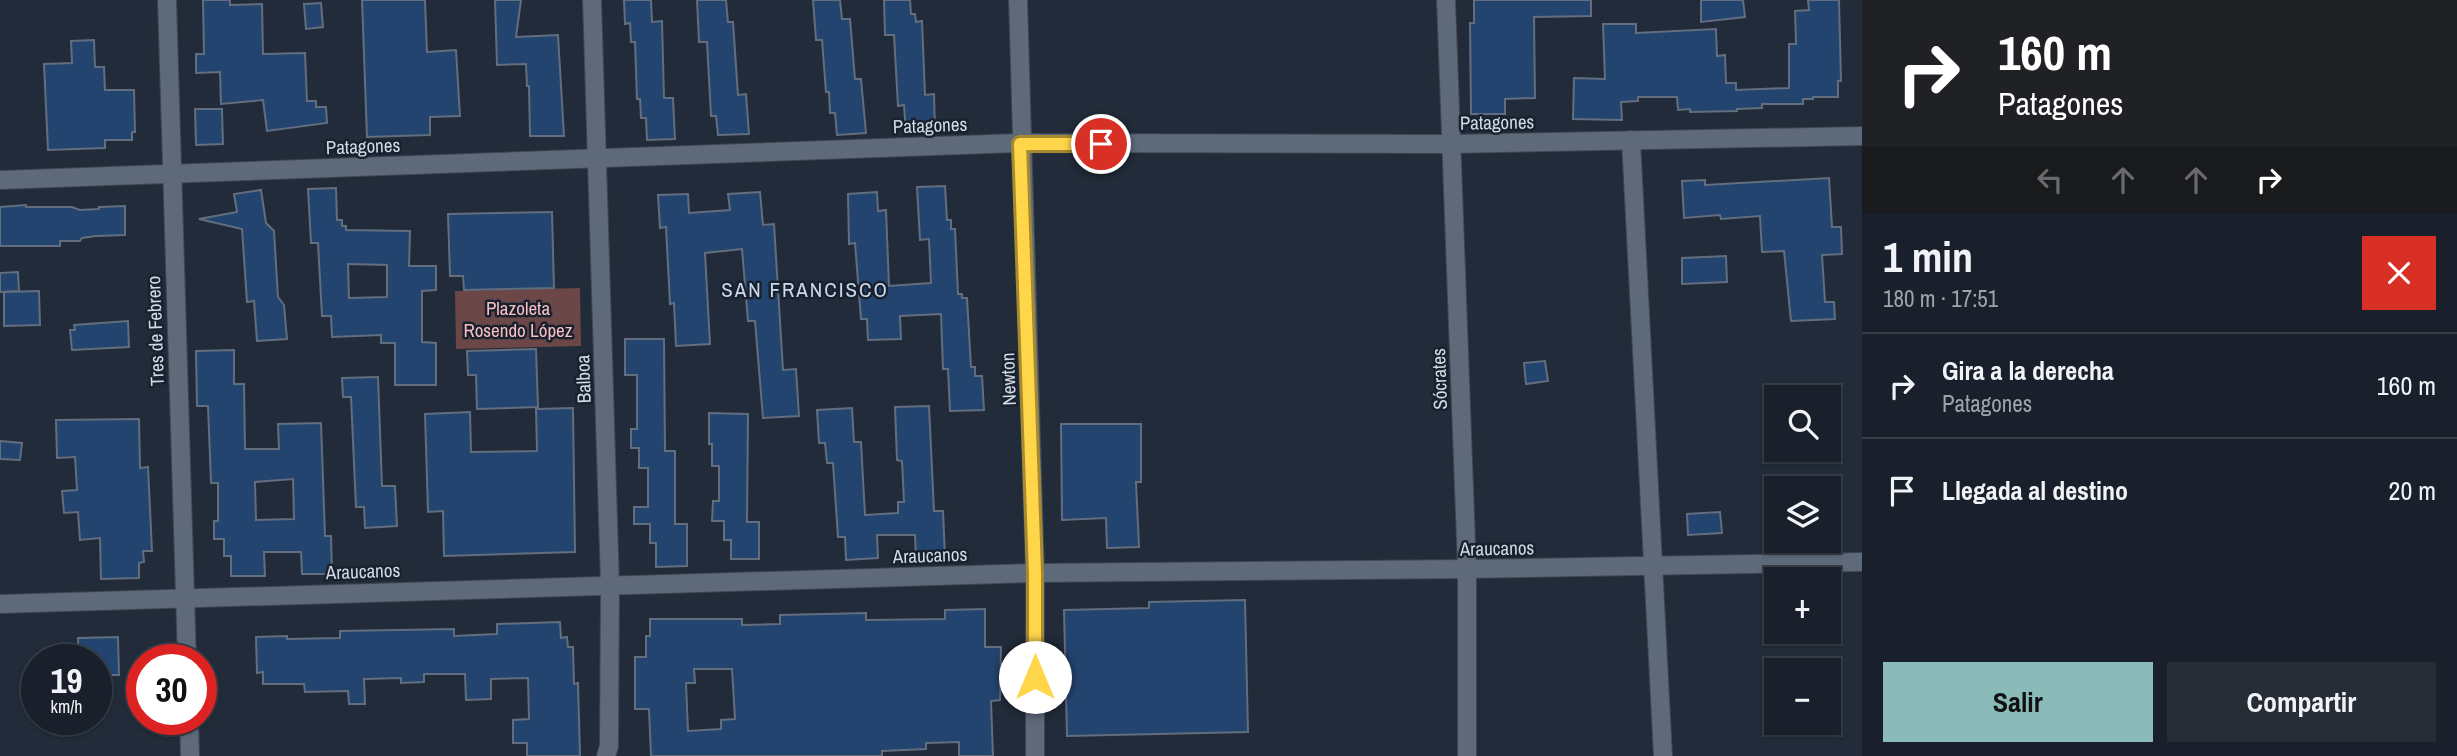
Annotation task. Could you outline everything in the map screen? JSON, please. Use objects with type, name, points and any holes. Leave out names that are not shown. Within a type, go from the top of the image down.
[{"type":"street","name":"Tres de Febrero","points":[[167,0],[186,644]]},
{"type":"street","name":"Balboa","points":[[592,0],[610,585],[609,746],[606,756]]},
{"type":"street","name":"Newton","points":[[1018,0],[1020,144],[1035,573],[1035,756]]},
{"type":"street","name":"Sócrates","points":[[1446,0],[1467,569],[1466,756]]},
{"type":"street","name":"Patagones","points":[[0,180],[1020,144],[1452,144],[1862,136]]},
{"type":"street","points":[[1631,140],[1663,756]]},
{"type":"street","name":"Araucanos","points":[[0,604],[1035,573],[1862,562]]},
{"type":"street","points":[[189,735],[190,756]]},
{"type":"green space","name":"Plazoleta Rosendo López","points":[[580,288],[581,346],[456,349],[455,291]]},
{"type":"building","points":[[203,0],[230,0],[230,5],[262,4],[263,54],[305,53],[307,101],[316,101],[316,107],[326,107],[327,123],[267,131],[263,100],[221,104],[220,72],[196,73],[196,54],[204,54]]},
{"type":"building","points":[[362,0],[425,0],[427,52],[456,50],[460,116],[430,117],[430,135],[367,137]]},
{"type":"building","points":[[495,0],[521,0],[516,37],[558,35],[564,136],[530,136],[526,64],[497,65]]},
{"type":"building","points":[[624,0],[651,0],[652,22],[662,21],[664,98],[673,98],[675,139],[647,140],[646,118],[641,118],[640,99],[637,99],[635,42],[631,42],[630,23],[625,24]]},
{"type":"building","points":[[697,0],[726,0],[728,22],[733,22],[738,95],[746,94],[749,134],[718,135],[716,116],[711,116],[707,42],[699,42]]},
{"type":"building","points":[[813,0],[840,0],[842,19],[850,19],[855,79],[861,79],[866,133],[837,135],[835,113],[830,113],[829,92],[826,92],[822,40],[816,40]]},
{"type":"building","points":[[884,0],[910,0],[911,14],[915,14],[916,22],[922,21],[925,95],[934,94],[935,132],[906,134],[904,105],[898,106],[894,35],[885,35]]},
{"type":"building","points":[[1474,0],[1591,0],[1591,16],[1534,17],[1535,98],[1505,99],[1505,114],[1471,114],[1470,23],[1474,23]]},
{"type":"building","points":[[1701,0],[1743,0],[1745,17],[1701,22]]},
{"type":"building","points":[[1808,0],[1839,0],[1841,81],[1838,81],[1838,97],[1803,99],[1803,104],[1762,104],[1762,108],[1737,111],[1690,112],[1690,109],[1678,110],[1677,97],[1638,97],[1638,101],[1621,102],[1622,120],[1573,119],[1574,78],[1605,79],[1603,24],[1636,24],[1636,33],[1716,29],[1717,56],[1725,55],[1726,83],[1736,83],[1736,90],[1789,88],[1789,44],[1796,44],[1795,11],[1809,10]]},
{"type":"building","points":[[321,3],[323,27],[306,29],[304,4]]},
{"type":"building","points":[[94,40],[95,67],[104,67],[105,90],[134,90],[135,132],[132,132],[132,140],[105,140],[105,148],[48,150],[44,64],[72,63],[71,41]]},
{"type":"building","points":[[195,109],[222,109],[223,144],[196,145]]},
{"type":"building","points":[[1829,178],[1832,227],[1841,227],[1842,254],[1822,255],[1825,302],[1834,302],[1835,319],[1791,321],[1784,251],[1762,252],[1760,216],[1684,218],[1682,181],[1705,180],[1705,185]]},
{"type":"building","points":[[945,186],[947,220],[951,220],[951,229],[955,229],[958,294],[967,298],[971,367],[975,367],[975,376],[982,376],[984,410],[950,411],[948,369],[943,369],[941,314],[900,316],[901,339],[868,340],[867,319],[861,319],[855,243],[849,244],[848,194],[877,192],[878,211],[886,210],[889,286],[931,283],[929,239],[920,240],[917,187]]},
{"type":"building","points":[[336,188],[337,220],[342,220],[342,226],[346,226],[346,230],[410,231],[409,266],[436,266],[436,290],[422,291],[422,342],[436,343],[436,385],[395,385],[395,343],[381,343],[381,335],[332,337],[331,316],[322,316],[318,243],[311,243],[308,189]],"holes":[[[348,264],[387,265],[387,297],[349,298]]]},
{"type":"building","points":[[261,190],[266,223],[274,231],[278,297],[284,305],[287,339],[257,341],[254,301],[247,302],[242,229],[199,219],[237,212],[234,194]]},
{"type":"building","points":[[760,192],[763,225],[774,224],[783,370],[796,369],[799,416],[763,418],[755,321],[748,321],[742,249],[705,253],[710,344],[676,346],[674,303],[670,304],[666,227],[660,228],[658,195],[688,194],[689,213],[730,210],[728,194]]},
{"type":"building","points":[[125,206],[125,235],[60,241],[60,246],[0,246],[0,207],[72,207],[80,210]]},
{"type":"building","points":[[552,212],[554,288],[464,290],[463,276],[450,276],[448,214]]},
{"type":"building","points":[[1726,256],[1727,282],[1682,284],[1682,258]]},
{"type":"building","points":[[18,272],[19,291],[0,292],[0,273]]},
{"type":"building","points":[[39,291],[40,325],[4,326],[4,292]]},
{"type":"building","points":[[128,321],[129,347],[72,350],[70,330],[75,330],[74,325]]},
{"type":"building","points":[[625,339],[664,339],[665,451],[675,451],[675,524],[687,524],[687,566],[656,567],[656,543],[650,543],[650,524],[634,524],[634,507],[648,507],[648,468],[639,468],[639,448],[631,448],[631,429],[637,429],[637,375],[625,375]]},
{"type":"building","points":[[536,349],[538,407],[477,409],[476,375],[468,375],[467,351]]},
{"type":"building","points":[[234,350],[234,384],[244,384],[245,449],[279,449],[278,424],[321,423],[325,536],[331,536],[332,574],[302,574],[301,552],[264,552],[265,576],[231,576],[231,556],[224,556],[224,539],[214,539],[214,521],[218,521],[218,483],[211,483],[208,406],[197,406],[196,351]],"holes":[[[293,479],[294,519],[256,520],[255,482]]]},
{"type":"building","points":[[1545,361],[1548,381],[1526,384],[1524,363]]},
{"type":"building","points":[[378,377],[382,486],[395,486],[397,526],[365,528],[364,507],[356,507],[351,397],[343,397],[342,378]]},
{"type":"building","points":[[929,406],[934,511],[943,511],[945,557],[916,558],[915,535],[877,535],[878,558],[846,560],[845,537],[838,537],[833,463],[827,463],[825,443],[819,443],[817,410],[852,408],[854,442],[861,442],[865,515],[898,513],[898,502],[904,502],[902,461],[897,460],[895,407]]},
{"type":"building","points":[[573,408],[575,552],[444,556],[443,511],[428,512],[425,414],[470,412],[471,452],[537,451],[536,409]]},
{"type":"building","points":[[709,413],[748,414],[747,522],[759,522],[759,559],[731,559],[731,540],[724,540],[724,521],[712,521],[713,501],[719,501],[719,466],[712,466]]},
{"type":"building","points":[[139,419],[140,468],[148,467],[152,551],[143,551],[144,562],[139,563],[139,578],[101,579],[100,538],[80,540],[78,512],[64,513],[62,491],[77,490],[75,457],[57,458],[56,420]]},
{"type":"building","points":[[1061,424],[1141,424],[1141,482],[1136,482],[1139,547],[1107,548],[1106,518],[1062,520]]},
{"type":"building","points":[[0,441],[22,443],[20,460],[0,459]]},
{"type":"building","points":[[1720,512],[1722,533],[1688,535],[1687,514]]},
{"type":"building","points":[[1245,600],[1248,732],[1067,736],[1064,610],[1149,608],[1149,602]]},
{"type":"building","points":[[985,609],[985,647],[1001,647],[1000,700],[991,701],[993,756],[959,756],[959,742],[926,743],[926,749],[882,751],[882,756],[651,756],[649,709],[635,709],[635,657],[646,657],[646,636],[650,636],[650,619],[742,619],[742,625],[780,624],[780,615],[866,613],[866,620],[945,619],[945,610]],"holes":[[[694,669],[732,669],[735,719],[721,720],[721,729],[688,731],[686,683],[695,683]]]},
{"type":"building","points":[[560,622],[561,638],[567,637],[568,647],[573,647],[574,684],[578,683],[580,756],[527,756],[527,743],[513,743],[513,720],[529,719],[528,678],[491,679],[491,699],[466,700],[465,674],[424,674],[424,682],[401,683],[401,678],[364,679],[365,704],[349,704],[348,691],[305,692],[304,684],[263,684],[263,672],[257,673],[256,637],[340,638],[340,631],[454,629],[454,636],[497,634],[497,624]]},
{"type":"building","points":[[118,637],[119,675],[112,675],[112,644],[78,644],[78,638]]},
{"type":"district","name":"SAN FRANCISCO","points":[[805,289]]},
{"type":"route","points":[[1035,677],[1035,573],[1020,144],[1101,144]]}]
